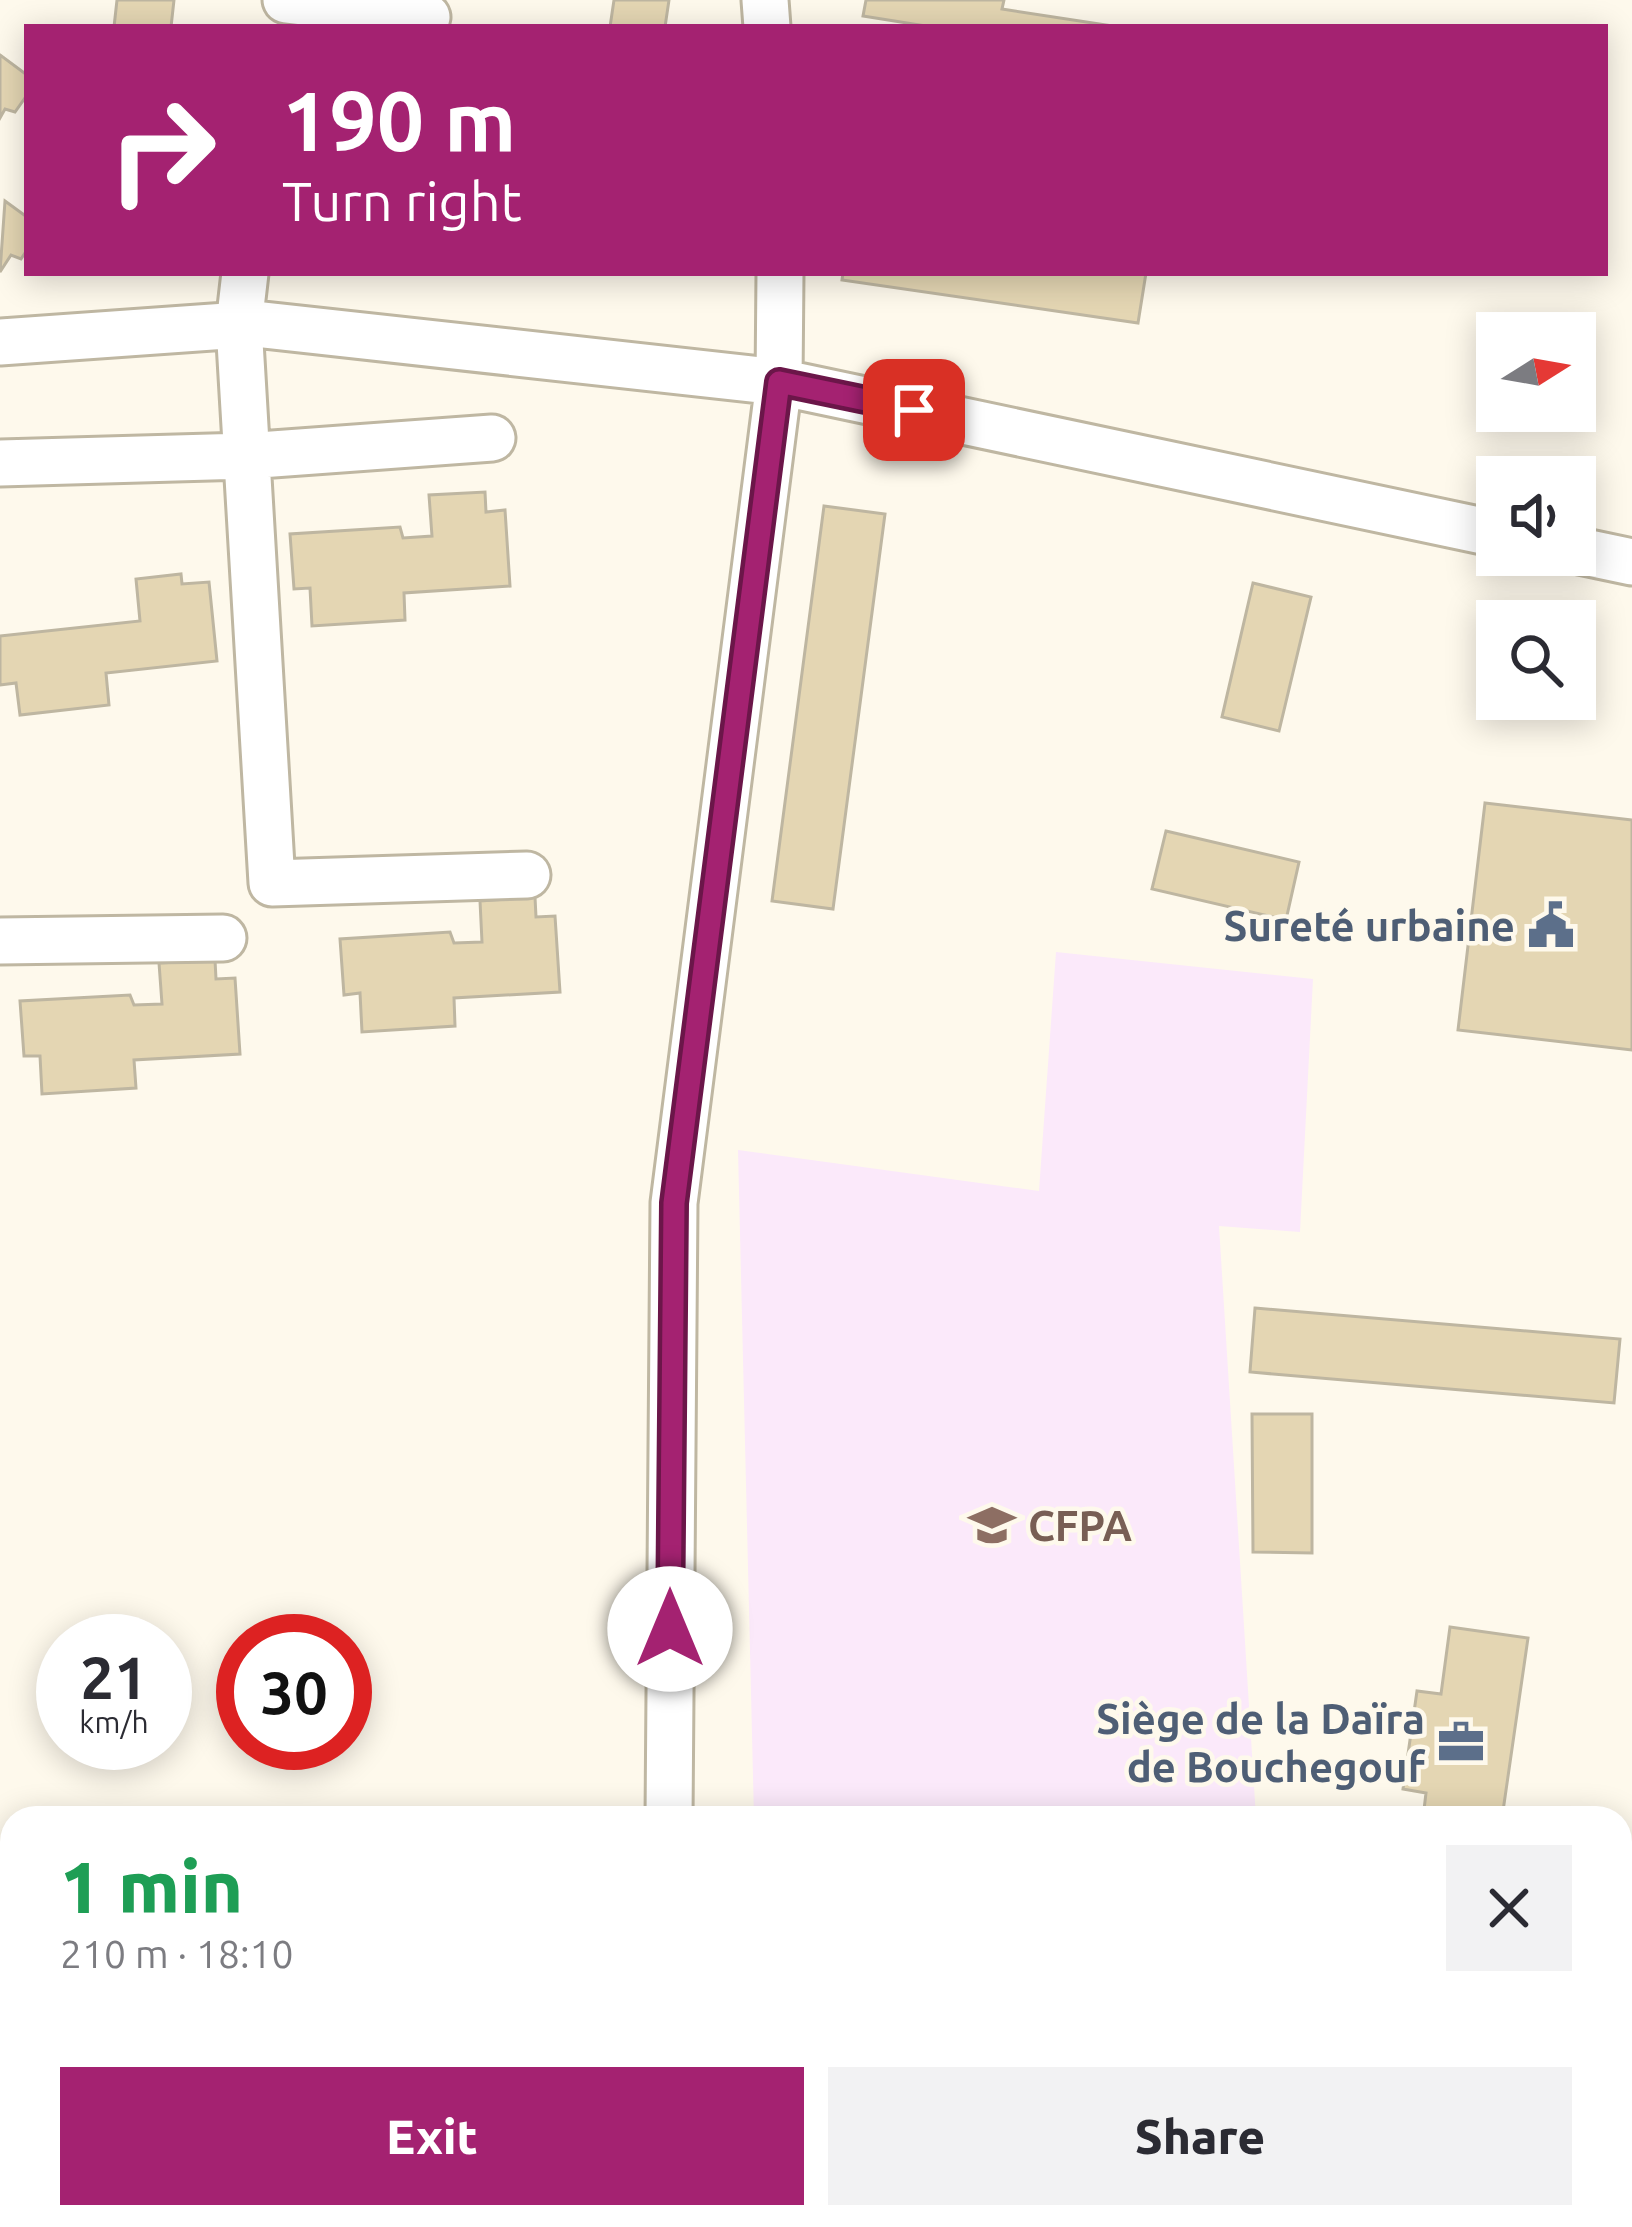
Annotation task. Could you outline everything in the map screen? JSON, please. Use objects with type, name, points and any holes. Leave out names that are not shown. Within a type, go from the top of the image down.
[{"type":"street","points":[[283,0],[427,17]]},
{"type":"street","points":[[245,276],[238,325],[272,883],[527,875]]},
{"type":"street","points":[[669,1806],[674,1203],[779,382],[780,276]]},
{"type":"street","points":[[0,342],[238,325],[779,382],[1476,530]]},
{"type":"street","points":[[0,463],[246,456],[492,438]]},
{"type":"street","points":[[1596,554],[1632,562]]},
{"type":"street","points":[[0,941],[223,938]]},
{"type":"shaded area","name":"CFPA","points":[[1056,952],[1313,979],[1300,1232],[1219,1226],[1255,1806],[754,1806],[738,1150],[1039,1191]]},
{"type":"building","points":[[117,0],[174,0],[171,24],[114,24]]},
{"type":"building","points":[[614,0],[669,0],[665,24],[610,24]]},
{"type":"building","points":[[866,0],[1004,0],[1002,9],[1100,24],[913,24],[863,16]]},
{"type":"building","points":[[0,55],[24,73],[24,99],[15,112],[5,109],[0,118]]},
{"type":"building","points":[[5,201],[24,215],[24,254],[21,259],[11,255],[0,272]]},
{"type":"building","points":[[843,276],[1146,276],[1138,323],[842,280]]},
{"type":"building","points":[[485,492],[486,512],[505,510],[510,586],[404,593],[405,620],[312,626],[310,588],[294,589],[290,534],[400,527],[403,538],[432,536],[429,495]]},
{"type":"building","points":[[824,506],[885,514],[833,909],[772,901]]},
{"type":"building","points":[[181,574],[182,584],[209,582],[217,661],[106,673],[109,705],[20,715],[16,683],[0,685],[0,636],[140,621],[136,579]]},
{"type":"building","points":[[1253,583],[1311,597],[1279,731],[1222,717]]},
{"type":"building","name":"Sureté urbaine","points":[[1485,803],[1632,820],[1632,1050],[1458,1030]]},
{"type":"building","points":[[1166,831],[1299,862],[1286,920],[1152,889]]},
{"type":"building","points":[[535,897],[536,917],[555,916],[560,992],[454,998],[455,1026],[362,1032],[360,993],[344,995],[340,939],[450,932],[454,943],[482,942],[480,901]]},
{"type":"building","points":[[215,960],[216,979],[235,978],[240,1054],[134,1060],[136,1088],[42,1094],[40,1056],[24,1056],[20,1001],[130,995],[134,1005],[162,1004],[159,963]]},
{"type":"building","points":[[1255,1308],[1620,1339],[1614,1403],[1250,1372]]},
{"type":"building","points":[[1252,1414],[1312,1414],[1312,1553],[1253,1552]]},
{"type":"building","name":"Siège de la Daïra de Bouchegouf","points":[[1450,1627],[1528,1638],[1504,1806],[1424,1806],[1426,1793],[1403,1789],[1417,1691],[1441,1694]]},
{"type":"place","name":"Sureté urbaine","points":[[1551,925]]},
{"type":"place","name":"CFPA","points":[[992,1525]]},
{"type":"place","name":"Siège de la Daïra de Bouchegouf","points":[[1461,1742]]},
{"type":"route","points":[[670,1629],[674,1203],[779,382],[914,410]]}]
